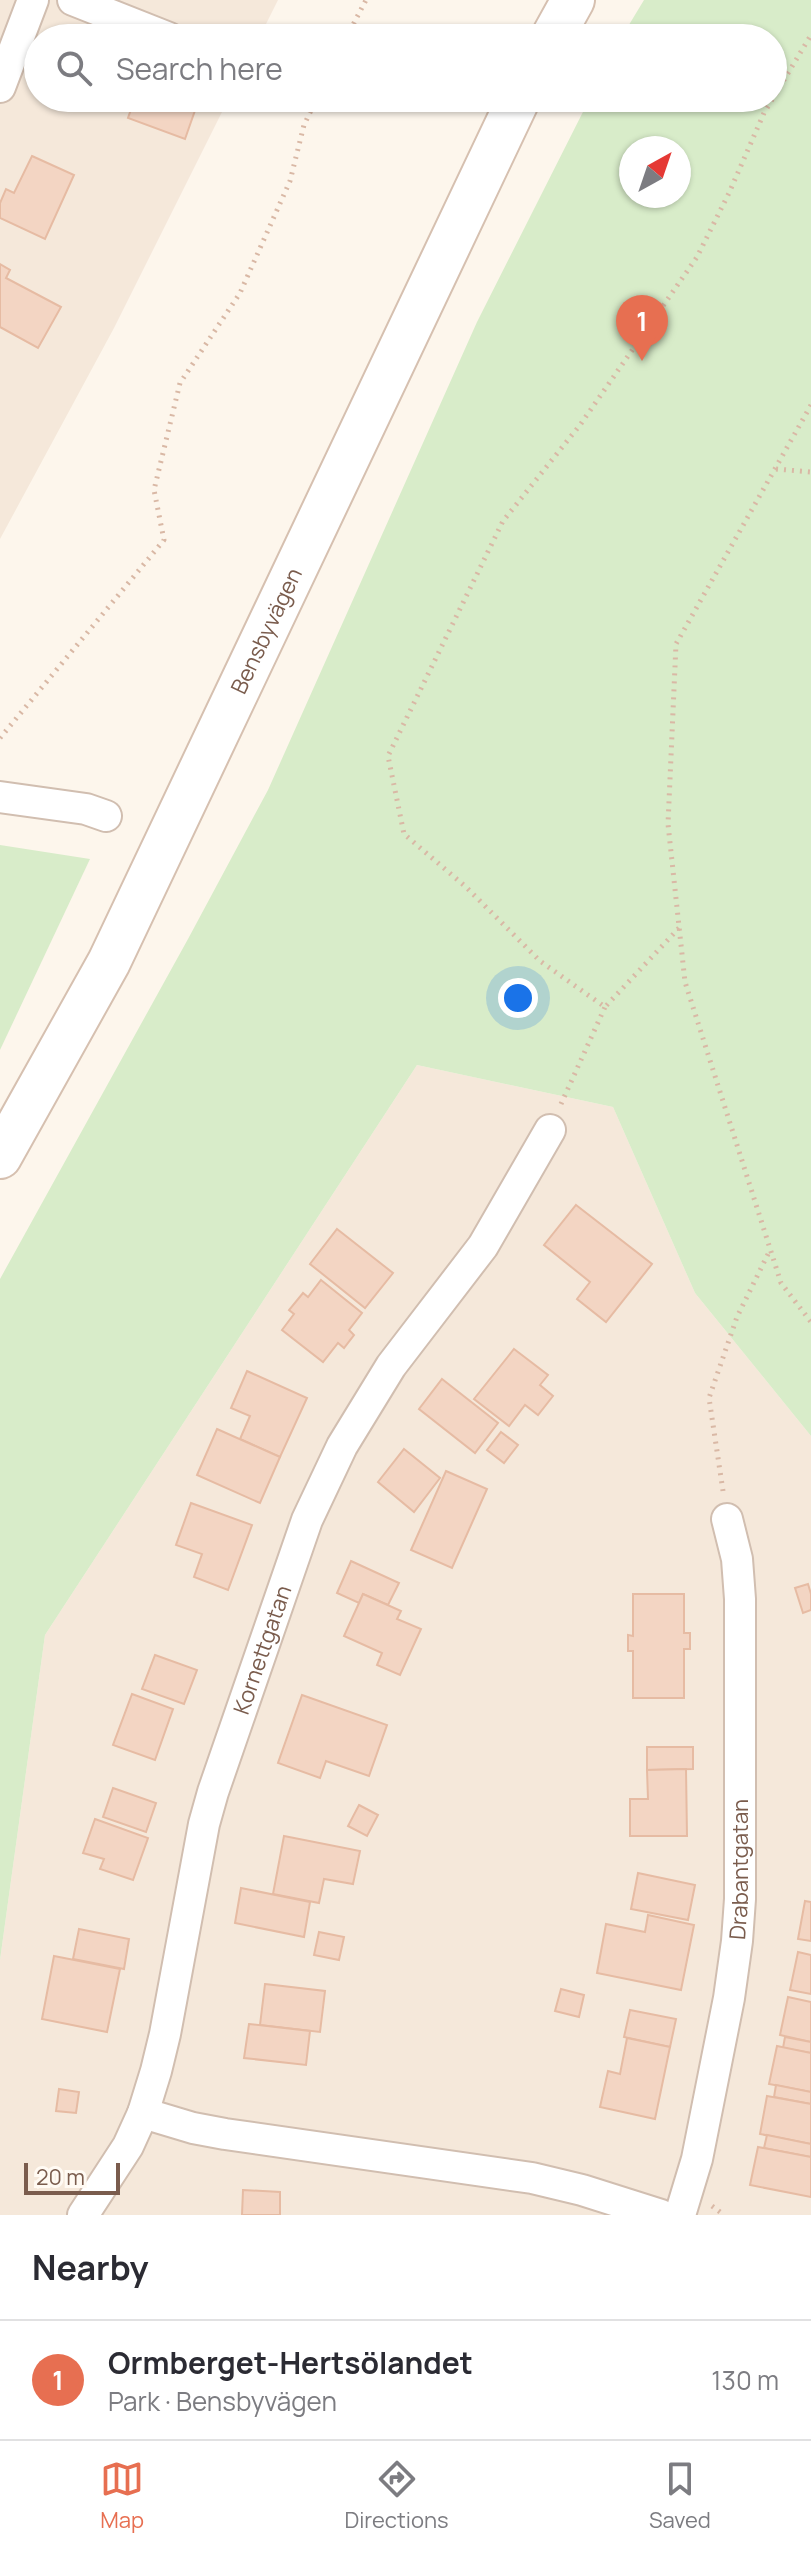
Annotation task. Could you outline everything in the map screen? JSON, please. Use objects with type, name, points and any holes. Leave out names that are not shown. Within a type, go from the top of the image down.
[{"type":"main road","points":[[560,24],[573,0]]},
{"type":"main road","name":"Bensbyvägen","points":[[0,1157],[109,962],[512,112]]},
{"type":"street","points":[[0,87],[33,0]]},
{"type":"street","points":[[73,0],[134,24]]},
{"type":"street","points":[[0,797],[86,809],[106,816]]},
{"type":"street","name":"Kornettgatan","points":[[83,2215],[117,2166],[143,2113],[165,2034],[204,1824],[307,1520],[342,1446],[367,1403],[391,1366],[483,1246],[550,1130]]},
{"type":"street","name":"Drabantgatan","points":[[680,2215],[697,2159],[723,2030],[738,1927],[740,1599],[737,1559],[727,1519]]},
{"type":"street","points":[[143,2113],[225,2134],[532,2178],[661,2215]]},
{"type":"path","points":[[353,24],[366,0]]},
{"type":"path","points":[[787,75],[811,35]]},
{"type":"path","points":[[0,738],[164,540],[154,490],[180,383],[240,293],[290,181],[304,125],[310,112]]},
{"type":"path","points":[[605,1007],[540,961],[466,887],[404,834],[388,756],[503,521],[580,425],[697,257],[765,112]]},
{"type":"path","points":[[811,405],[676,644],[668,824],[685,982],[781,1283],[811,1322]]},
{"type":"path","points":[[776,469],[811,472]]},
{"type":"path","points":[[550,1130],[605,1007],[679,928]]},
{"type":"path","points":[[727,1519],[709,1398],[737,1317],[770,1249]]},
{"type":"shaded area","points":[[0,0],[278,0],[266,24],[24,24],[24,112],[222,112],[114,328],[0,539]]},
{"type":"shaded area","points":[[417,1065],[613,1107],[695,1293],[811,1436],[811,2215],[0,2215],[0,1960],[45,1635]]},
{"type":"green space","points":[[644,0],[811,0],[811,1436],[695,1293],[613,1107],[417,1065],[45,1635],[0,1960],[0,1279],[268,790],[477,322],[583,112],[787,112],[787,24],[629,24]]},
{"type":"green space","points":[[0,845],[90,859],[0,1050]]},
{"type":"building","points":[[130,112],[194,112],[185,139],[128,118]]},
{"type":"building","points":[[32,156],[74,175],[45,239],[0,218],[0,203],[6,189],[14,193]]},
{"type":"building","points":[[0,264],[10,270],[6,278],[61,307],[38,348],[0,327]]},
{"type":"building","points":[[576,1205],[652,1264],[606,1322],[577,1299],[590,1282],[544,1245]]},
{"type":"building","points":[[337,1229],[393,1273],[365,1308],[310,1264]]},
{"type":"building","points":[[321,1280],[362,1313],[349,1330],[354,1335],[344,1348],[338,1343],[323,1362],[282,1330],[294,1314],[289,1310],[303,1293],[308,1297]]},
{"type":"building","points":[[514,1349],[548,1375],[540,1385],[553,1396],[538,1415],[525,1405],[509,1426],[474,1399]]},
{"type":"building","points":[[247,1371],[307,1398],[280,1457],[240,1439],[250,1416],[231,1408]]},
{"type":"building","points":[[442,1379],[498,1423],[475,1453],[419,1409]]},
{"type":"building","points":[[217,1429],[280,1457],[260,1503],[197,1475]]},
{"type":"building","points":[[501,1432],[518,1445],[504,1463],[487,1450]]},
{"type":"building","points":[[404,1449],[440,1478],[414,1512],[378,1482]]},
{"type":"building","points":[[446,1471],[487,1489],[452,1568],[411,1550]]},
{"type":"building","points":[[191,1503],[252,1525],[228,1590],[194,1577],[202,1554],[176,1545]]},
{"type":"building","points":[[351,1561],[399,1583],[388,1605],[363,1594],[359,1603],[337,1593]]},
{"type":"building","points":[[808,1584],[811,1610],[803,1613],[795,1588]]},
{"type":"building","points":[[363,1594],[401,1611],[397,1619],[421,1629],[400,1675],[377,1665],[382,1653],[344,1636]]},
{"type":"building","points":[[633,1594],[684,1594],[684,1633],[690,1633],[690,1649],[684,1649],[684,1698],[633,1698],[633,1651],[628,1651],[628,1635],[633,1636]]},
{"type":"building","points":[[155,1655],[197,1670],[184,1704],[142,1689]]},
{"type":"building","points":[[132,1694],[173,1709],[155,1760],[113,1745]]},
{"type":"building","points":[[302,1695],[387,1725],[369,1776],[326,1761],[320,1778],[278,1763]]},
{"type":"building","points":[[647,1747],[693,1747],[693,1769],[647,1770]]},
{"type":"building","points":[[686,1769],[687,1836],[630,1836],[630,1799],[648,1799],[647,1770]]},
{"type":"building","points":[[113,1788],[156,1803],[146,1832],[103,1817]]},
{"type":"building","points":[[359,1805],[378,1815],[367,1836],[348,1826]]},
{"type":"building","points":[[95,1819],[148,1838],[133,1880],[100,1869],[104,1859],[83,1853]]},
{"type":"building","points":[[284,1836],[360,1851],[353,1884],[324,1879],[319,1903],[273,1894]]},
{"type":"building","points":[[638,1873],[695,1885],[688,1920],[631,1909]]},
{"type":"building","points":[[241,1888],[310,1902],[304,1937],[235,1923]]},
{"type":"building","points":[[805,1901],[811,1902],[811,1941],[798,1939]]},
{"type":"building","points":[[648,1915],[694,1925],[681,1990],[597,1973],[606,1924],[645,1932]]},
{"type":"building","points":[[79,1929],[129,1939],[124,1969],[73,1959]]},
{"type":"building","points":[[319,1932],[344,1937],[339,1960],[314,1955]]},
{"type":"building","points":[[798,1952],[811,1955],[811,1994],[790,1990]]},
{"type":"building","points":[[54,1956],[120,1969],[107,2032],[42,2019]]},
{"type":"building","points":[[265,1984],[325,1991],[320,2032],[260,2025]]},
{"type":"building","points":[[561,1989],[584,1995],[579,2017],[555,2011]]},
{"type":"building","points":[[788,1997],[811,2002],[811,2042],[780,2035]]},
{"type":"building","points":[[630,2010],[676,2019],[670,2047],[624,2037]]},
{"type":"building","points":[[249,2024],[310,2031],[306,2065],[244,2058]]},
{"type":"building","points":[[785,2037],[811,2042],[811,2053],[783,2048]]},
{"type":"building","points":[[627,2038],[670,2047],[655,2119],[600,2107],[608,2071],[620,2074]]},
{"type":"building","points":[[777,2046],[811,2053],[811,2092],[769,2084]]},
{"type":"building","points":[[776,2085],[811,2092],[811,2104],[774,2097]]},
{"type":"building","points":[[59,2089],[79,2092],[76,2113],[56,2111]]},
{"type":"building","points":[[767,2096],[811,2104],[811,2144],[760,2134]]},
{"type":"building","points":[[767,2135],[811,2144],[811,2157],[764,2148]]},
{"type":"building","points":[[758,2147],[811,2157],[811,2197],[750,2185]]},
{"type":"building","points":[[243,2190],[280,2192],[280,2215],[242,2215]]},
{"type":"place","name":"Ormberget-Hertsölandet","points":[[642,361]]}]
